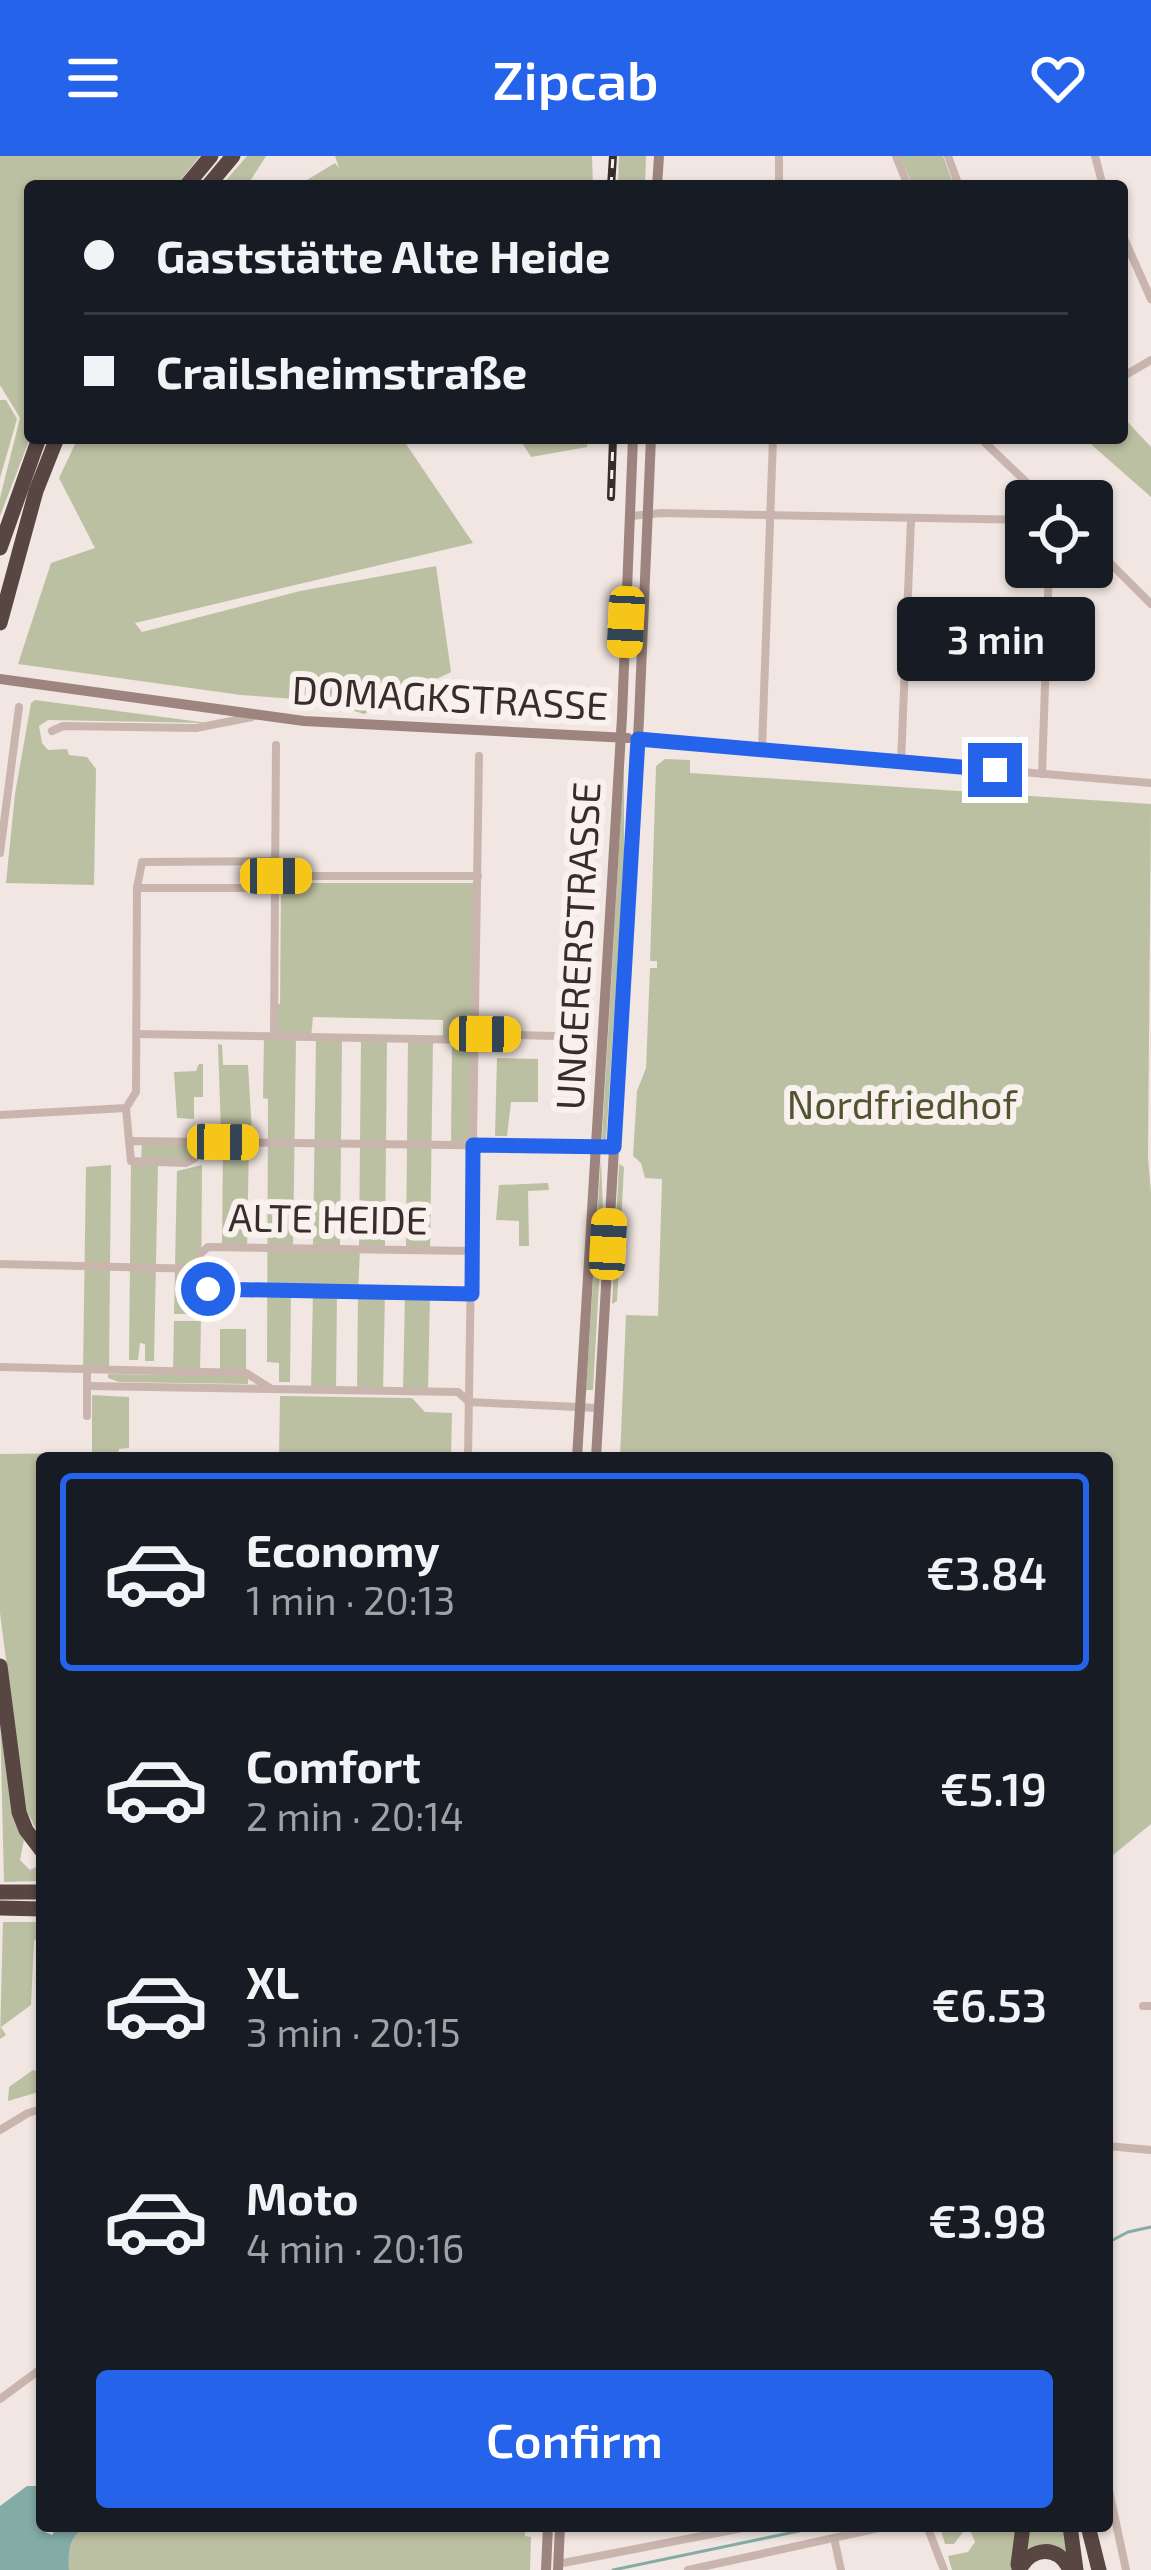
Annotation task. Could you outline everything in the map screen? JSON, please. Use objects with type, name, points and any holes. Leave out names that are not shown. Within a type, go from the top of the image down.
[{"type":"highway","points":[[191,180],[211,156]]},
{"type":"highway","points":[[213,180],[233,156]]},
{"type":"highway","points":[[0,548],[37,444]]},
{"type":"highway","points":[[0,623],[23,531],[55,444]]},
{"type":"highway","points":[[0,1666],[19,1812],[36,1843]]},
{"type":"highway","points":[[4,1892],[36,1889]]},
{"type":"highway","points":[[0,1909],[36,1909]]},
{"type":"highway","points":[[1018,2570],[1022,2532]]},
{"type":"highway","points":[[1070,2532],[1073,2570]]},
{"type":"highway","points":[[1088,2532],[1096,2570]]},
{"type":"highway","points":[[1018,2570],[1026,2557],[1038,2552],[1052,2552],[1073,2570]]},
{"type":"main road","name":"UNGERERSTRASSE","points":[[577,1452],[621,737],[633,444]]},
{"type":"main road","name":"UNGERERSTRASSE","points":[[596,1452],[651,444]]},
{"type":"main road","name":"DOMAGKSTRASSE","points":[[12,680],[259,716],[638,739]]},
{"type":"main road","points":[[549,2532],[554,2568]]},
{"type":"main road","points":[[554,2568],[559,2532]]},
{"type":"street","points":[[1128,247],[1151,299]]},
{"type":"street","points":[[762,749],[772,444]]},
{"type":"street","points":[[986,444],[1024,480]]},
{"type":"street","points":[[631,516],[1005,520]]},
{"type":"street","points":[[902,762],[910,520]]},
{"type":"street","points":[[1113,566],[1151,604]]},
{"type":"street","points":[[1042,774],[1048,588]]},
{"type":"street","points":[[0,853],[19,707]]},
{"type":"street","name":"DOMAGKSTRASSE","points":[[52,731],[63,725],[196,728],[259,716]]},
{"type":"street","points":[[638,739],[1151,783]]},
{"type":"street","points":[[274,1037],[277,745]]},
{"type":"street","points":[[468,1452],[479,756]]},
{"type":"street","points":[[194,1142],[195,1158],[186,1163],[131,1161],[126,1108],[136,1092],[137,888],[142,862],[277,861]]},
{"type":"street","points":[[276,876],[478,876]]},
{"type":"street","points":[[137,888],[274,889]]},
{"type":"street","points":[[137,1034],[475,1040],[485,1034],[554,1036]]},
{"type":"street","points":[[0,1115],[126,1108]]},
{"type":"street","points":[[129,1141],[614,1147]]},
{"type":"street","name":"ALTE HEIDE","points":[[472,1251],[208,1247],[200,1254],[202,1286],[208,1289],[472,1294]]},
{"type":"street","name":"ALTE HEIDE","points":[[0,1264],[200,1269]]},
{"type":"street","points":[[0,1367],[246,1373],[273,1390]]},
{"type":"street","points":[[87,1370],[87,1416]]},
{"type":"street","points":[[87,1386],[458,1392],[469,1402],[598,1408]]},
{"type":"street","points":[[0,2130],[36,2111]]},
{"type":"street","points":[[1113,2147],[1151,2150]]},
{"type":"street","points":[[0,2399],[36,2372]]},
{"type":"street","points":[[1113,2509],[1126,2570]]},
{"type":"street","points":[[554,2568],[725,2532]]},
{"type":"street","points":[[688,2570],[735,2565],[861,2532]]},
{"type":"street","points":[[929,2532],[944,2570]]},
{"type":"street","points":[[834,2538],[841,2570]]},
{"type":"green space","points":[[0,156],[200,156],[181,180],[24,180],[24,444],[28,444],[0,516],[20,418],[0,385]]},
{"type":"green space","points":[[247,156],[266,156],[251,180],[226,180]]},
{"type":"green space","points":[[335,156],[592,156],[593,180],[307,180],[335,163],[339,168]]},
{"type":"green space","points":[[619,156],[646,156],[645,180],[618,180]]},
{"type":"green space","points":[[900,156],[943,156],[952,180],[910,180]]},
{"type":"green space","points":[[0,400],[6,400],[17,419],[0,478]]},
{"type":"green space","points":[[1128,422],[1151,447],[1151,497],[1091,444],[1128,444]]},
{"type":"green space","points":[[75,444],[406,444],[473,543],[135,623],[142,632],[300,591],[436,566],[451,672],[364,714],[322,701],[241,695],[18,664],[51,563],[95,548],[59,478]]},
{"type":"green space","points":[[523,444],[587,444],[587,447],[531,457]]},
{"type":"green space","points":[[35,700],[208,723],[48,720],[39,726],[48,750],[67,749],[69,755],[87,757],[96,769],[94,885],[6,883],[15,794]]},
{"type":"green space","name":"Nordfriedhof","points":[[665,759],[690,760],[690,773],[1151,804],[1151,1824],[1113,1855],[1113,1452],[620,1452],[626,1315],[658,1316],[662,1179],[645,1178],[641,1163],[633,1156],[637,1091],[646,1068],[650,968],[657,968],[657,961],[650,961],[656,766]]},
{"type":"green space","points":[[624,762],[624,862],[606,1142],[602,1138]]},
{"type":"green space","points":[[281,883],[475,883],[473,1145],[451,1144],[452,1041],[443,1040],[443,1020],[313,1017],[311,1038],[296,1038],[293,1248],[313,1248],[316,1038],[342,1038],[340,1248],[359,1248],[361,1039],[387,1039],[385,1249],[360,1250],[358,1292],[385,1293],[383,1391],[357,1391],[358,1293],[337,1293],[336,1391],[311,1390],[313,1292],[291,1292],[290,1382],[279,1382],[279,1363],[267,1362],[264,1037],[274,1036],[274,1005],[280,1004]]},
{"type":"green space","points":[[408,1039],[433,1040],[430,1250],[406,1250]]},
{"type":"green space","points":[[218,1044],[222,1045],[223,1065],[248,1065],[252,1132],[221,1132]]},
{"type":"green space","points":[[497,1058],[538,1059],[538,1102],[511,1102],[507,1136],[495,1136]]},
{"type":"green space","points":[[203,1064],[203,1097],[194,1097],[194,1119],[177,1118],[174,1072],[196,1071]]},
{"type":"green space","points":[[142,1141],[194,1142],[195,1158],[158,1163],[154,1361],[145,1361],[145,1344],[140,1343],[138,1360],[129,1360],[131,1161],[141,1161]]},
{"type":"green space","points":[[223,1142],[249,1142],[247,1248],[222,1247]]},
{"type":"green space","points":[[601,1158],[603,1212],[593,1390],[586,1390]]},
{"type":"green space","points":[[619,1164],[624,1167],[617,1301],[612,1304]]},
{"type":"green space","points":[[111,1165],[109,1371],[83,1370],[86,1167]]},
{"type":"green space","points":[[202,1165],[201,1314],[174,1314],[177,1171]]},
{"type":"green space","points":[[548,1183],[549,1190],[528,1191],[529,1246],[519,1246],[519,1221],[496,1220],[499,1185]]},
{"type":"green space","points":[[430,1293],[428,1392],[403,1391],[405,1294]]},
{"type":"green space","points":[[174,1321],[201,1321],[200,1372],[173,1372]]},
{"type":"green space","points":[[220,1329],[246,1329],[246,1373],[220,1373]]},
{"type":"green space","points":[[108,1374],[248,1376],[248,1384],[119,1382]]},
{"type":"green space","points":[[92,1395],[129,1397],[129,1448],[92,1452]]},
{"type":"green space","points":[[280,1396],[412,1398],[425,1412],[452,1413],[451,1452],[279,1452]]},
{"type":"green space","points":[[0,1454],[36,1454],[36,1829],[25,1807],[0,1613]]},
{"type":"green space","points":[[0,1715],[17,1827],[24,1840],[20,1860],[30,1870],[36,1867],[36,1881],[4,1882]]},
{"type":"green space","points":[[3,1922],[36,1922],[31,2005],[1,2027],[6,2035],[0,2039]]},
{"type":"green space","points":[[36,2071],[36,2093],[8,2101],[9,2087]]},
{"type":"green space","points":[[525,2532],[531,2537],[530,2570],[69,2570],[71,2543],[78,2533]]},
{"type":"green space","points":[[941,2532],[963,2532],[954,2544],[945,2544]]},
{"type":"green space","points":[[971,2532],[1018,2532],[1014,2570],[952,2570],[948,2556],[968,2552],[975,2542]]},
{"type":"green space","points":[[1028,2532],[1064,2532],[1067,2555],[1027,2553]]},
{"type":"water","points":[[27,2486],[36,2486],[36,2532],[80,2532],[71,2543],[69,2570],[0,2570],[0,2506]]},
{"type":"waterway","points":[[1113,2240],[1151,2227]]},
{"type":"waterway","points":[[613,2570],[794,2532]]},
{"type":"railway","points":[[611,180],[613,156]]},
{"type":"railway","points":[[611,497],[613,444]]},
{"type":"route","points":[[208,1289],[472,1294],[473,1145],[614,1147],[638,739],[995,770]]}]
